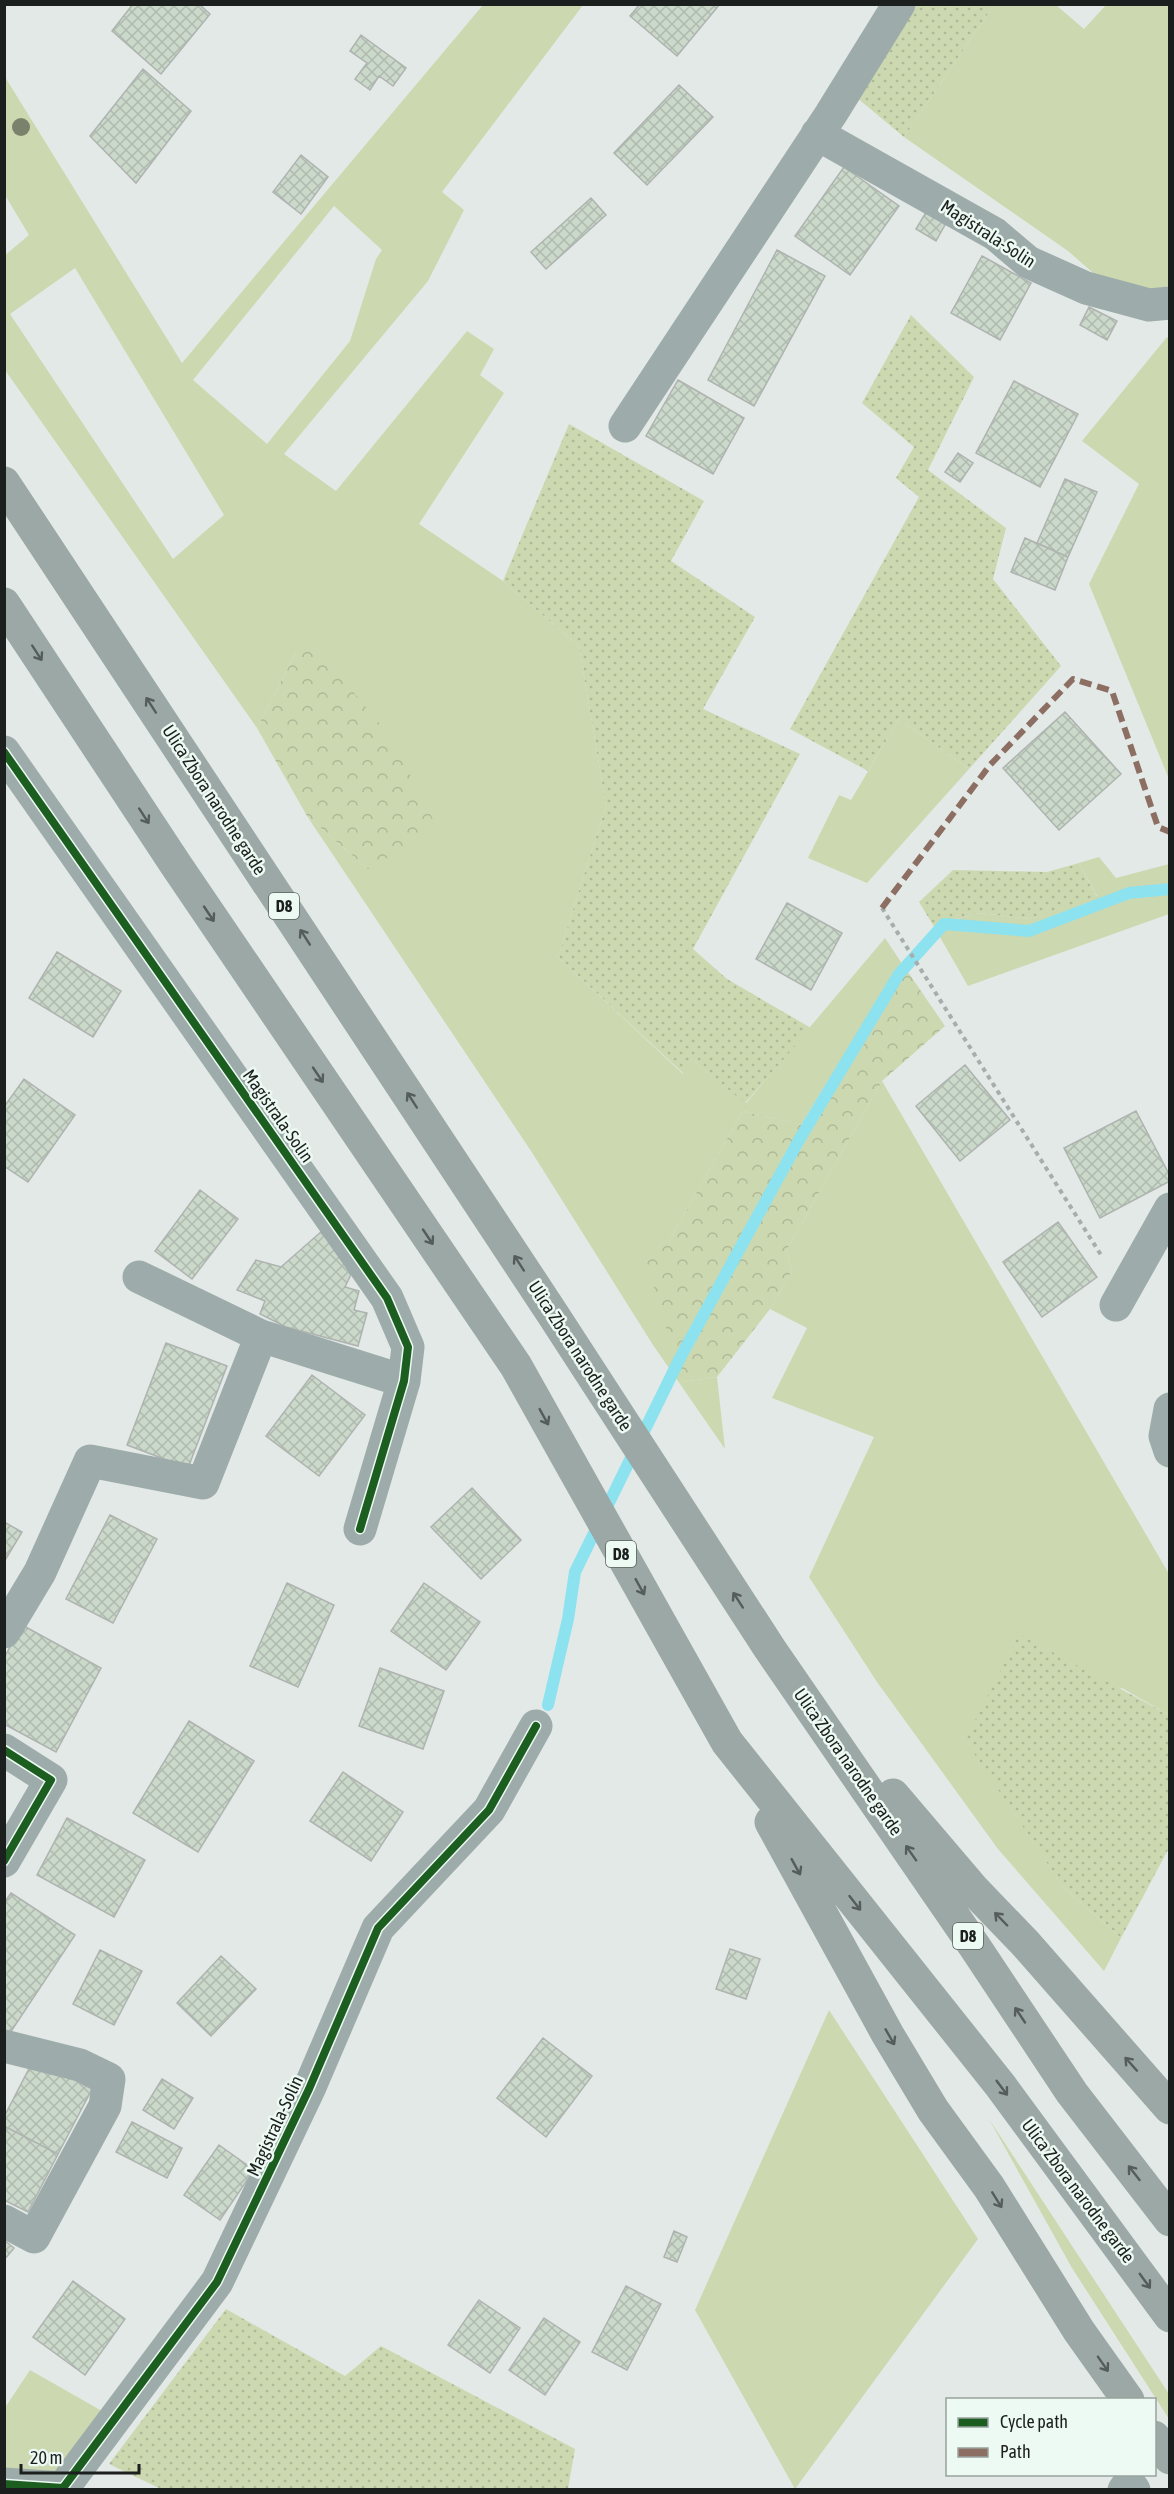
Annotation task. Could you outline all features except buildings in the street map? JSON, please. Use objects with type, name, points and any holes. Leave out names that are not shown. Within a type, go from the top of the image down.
[{"type":"highway","name":"Ulica Zbora narodne garde","points":[[4,483],[563,1329],[770,1649],[975,1947],[1072,2093],[1170,2220]]},
{"type":"highway","name":"Ulica Zbora narodne garde","points":[[4,604],[176,865],[516,1366],[727,1742],[1000,2085],[1170,2316]]},
{"type":"highway","points":[[770,1649],[973,1889],[1025,1943],[1170,2108]]},
{"type":"highway","points":[[727,1742],[888,2035],[927,2100],[989,2187],[1079,2331],[1127,2398]]},
{"type":"highway","points":[[1156,2438],[1170,2458]]},
{"type":"street","points":[[625,426],[817,134],[899,4]]},
{"type":"street","name":"Magistrala-Solin","points":[[817,134],[995,234],[1028,262],[1086,288],[1149,305],[1170,303]]},
{"type":"street","name":"Magistrala-Solin","points":[[4,752],[387,1298],[408,1347],[404,1381],[360,1529]]},
{"type":"street","points":[[1120,1298],[1170,1209]]},
{"type":"street","points":[[139,1277],[261,1336],[404,1381]]},
{"type":"street","points":[[4,1632],[40,1572],[90,1461],[203,1484],[261,1336]]},
{"type":"street","points":[[1170,1409],[1165,1436],[1170,1451]]},
{"type":"street","name":"Magistrala-Solin","points":[[4,2484],[63,2488],[217,2282],[309,2089],[378,1928],[489,1810],[536,1726]]},
{"type":"street","points":[[4,1750],[51,1780],[4,1862]]},
{"type":"street","points":[[4,2046],[80,2065],[109,2079],[105,2106],[34,2237],[4,2221]]},
{"type":"street","points":[[1124,2490],[1129,2482],[1134,2490]]},
{"type":"path","points":[[882,908],[944,1004],[1120,1298]]},
{"type":"green space","points":[[483,5],[583,5],[442,192],[464,210],[428,281],[284,454],[336,491],[467,331],[494,349],[480,375],[504,393],[419,524],[503,581],[579,646],[606,806],[558,957],[683,1074],[691,1059],[746,1103],[885,938],[901,962],[801,1125],[743,1111],[669,1241],[682,1382],[717,1377],[725,1449],[653,1345],[533,1154],[307,816],[368,869],[296,652],[257,728],[5,370],[4,256],[29,235],[5,195],[5,77],[182,363]],"holes":[[[334,206],[382,250],[376,259],[350,341],[267,444],[193,380]],[[75,268],[224,515],[173,559],[10,314]]]},
{"type":"green space","points":[[910,5],[994,5],[904,137],[856,97]]},
{"type":"green space","points":[[994,5],[1056,5],[1084,29],[1106,5],[1169,5],[1169,286],[1148,290],[1100,279],[1068,251],[904,137]]},
{"type":"green space","points":[[911,315],[974,377],[928,470],[1006,528],[993,579],[1061,666],[969,769],[899,719],[868,771],[790,729],[919,497],[896,478],[914,447],[862,403]]},
{"type":"green space","points":[[1167,337],[1170,340],[1169,779],[1089,584],[1139,484],[1082,441]]},
{"type":"green space","points":[[569,424],[704,501],[671,561],[755,617],[703,709],[800,754],[693,949],[727,979],[811,1028],[745,1103],[691,1059],[684,1074],[558,957],[606,806],[579,646],[503,581]]},
{"type":"green space","points":[[314,645],[390,736],[438,829],[368,869],[307,816],[257,728],[296,652]]},
{"type":"green space","points":[[899,719],[969,769],[867,883],[808,858],[839,795],[851,800]]},
{"type":"green space","points":[[1099,857],[1116,878],[1169,864],[1169,914],[968,986],[933,925],[979,913],[1030,919],[1097,896],[1079,863]]},
{"type":"green space","points":[[1079,863],[1097,897],[1030,919],[979,913],[933,925],[919,902],[953,870],[1047,872]]},
{"type":"green space","points":[[901,962],[945,1026],[882,1081],[786,1251],[792,1270],[770,1309],[717,1377],[682,1382],[644,1253],[669,1241],[743,1111],[802,1125]]},
{"type":"green space","points":[[882,1081],[1169,1574],[1169,1715],[1122,1688],[966,1740],[1063,1887],[1121,1938],[1104,1971],[998,1849],[877,1682],[809,1577],[874,1437],[772,1398],[807,1328],[770,1309],[792,1270],[786,1251]]},
{"type":"green space","points":[[1019,1634],[1169,1715],[1169,1848],[1121,1938],[1063,1887],[965,1740]]},
{"type":"green space","points":[[829,2010],[978,2239],[795,2489],[695,2310]]},
{"type":"green space","points":[[989,2119],[1169,2394],[1169,2419],[1156,2398],[1072,2268]]},
{"type":"green space","points":[[226,2309],[345,2376],[381,2346],[575,2449],[568,2489],[161,2489],[109,2464]]},
{"type":"green space","points":[[30,2370],[109,2415],[65,2474],[5,2475],[4,2409]]},
{"type":"waterway","points":[[548,1705],[568,1619],[575,1572],[680,1358],[799,1140],[899,974],[944,924],[1029,931],[1129,893],[1170,889]]},
{"type":"marked path","points":[[882,908],[990,765],[1073,679],[1112,691],[1158,827],[1170,832]]},
{"type":"cycle path","points":[[4,752],[387,1298],[408,1347],[404,1381],[360,1529]]},
{"type":"cycle path","points":[[4,2484],[63,2488],[217,2282],[309,2089],[378,1928],[489,1810],[536,1726]]},
{"type":"cycle path","points":[[4,1750],[51,1780],[4,1861]]}]
